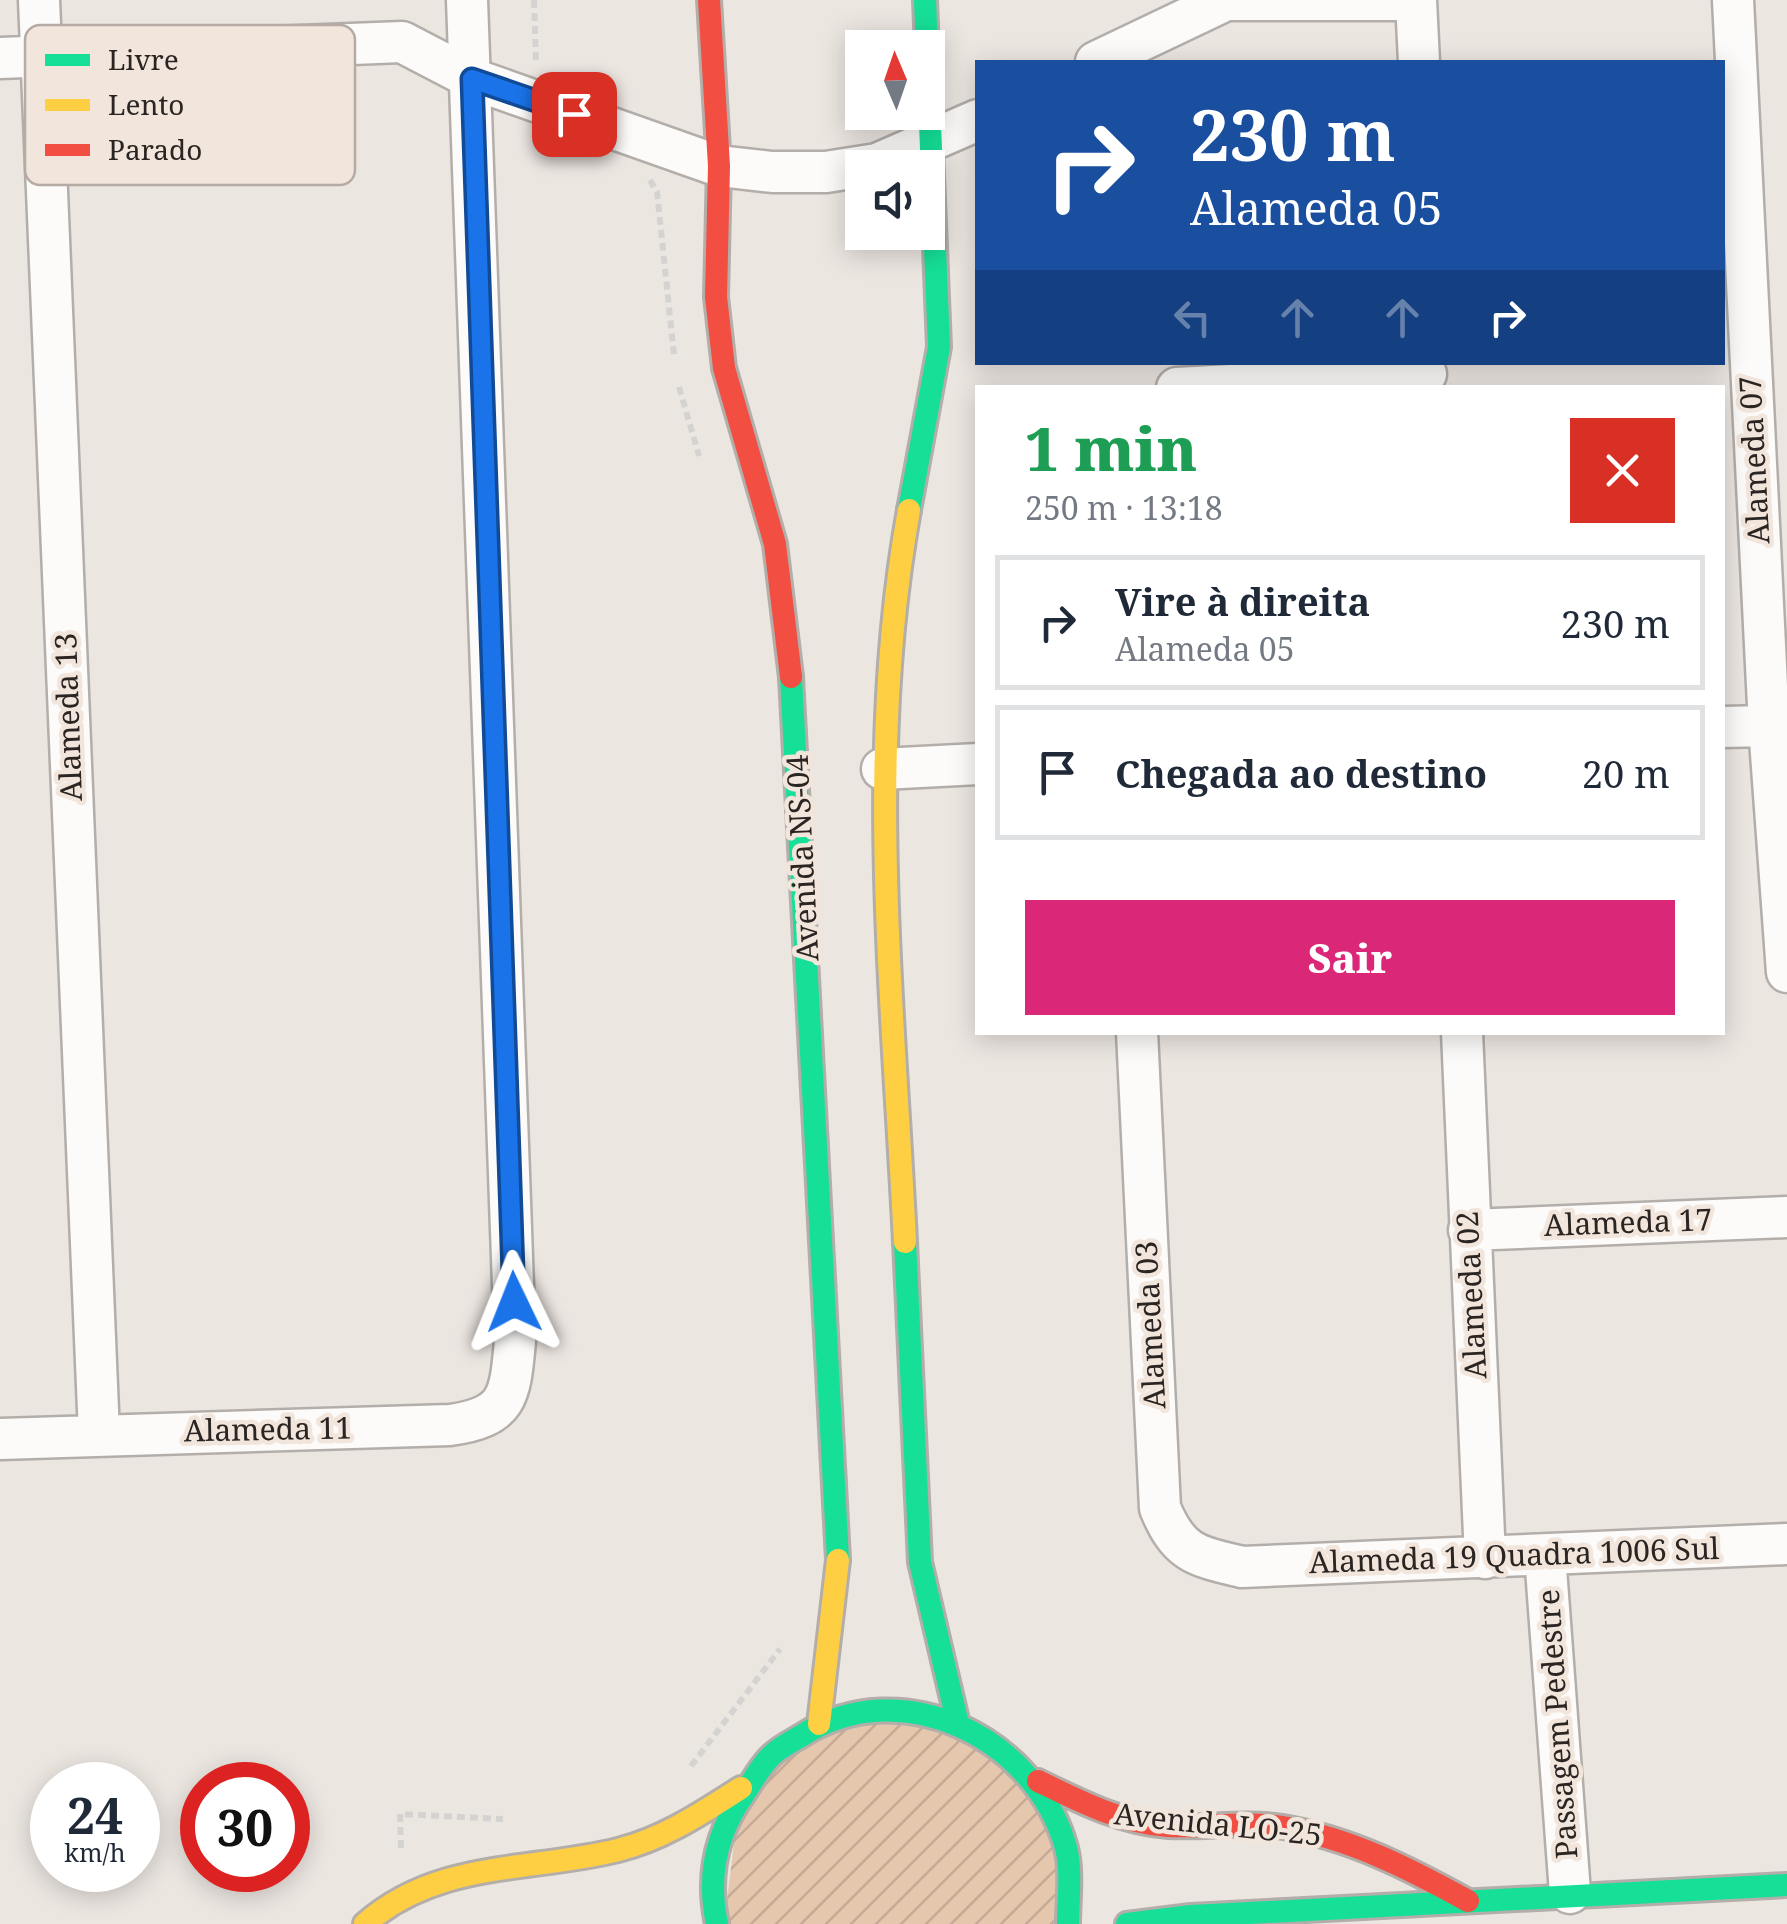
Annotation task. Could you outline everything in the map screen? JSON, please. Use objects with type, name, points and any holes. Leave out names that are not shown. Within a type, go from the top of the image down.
[{"type":"street","name":"Alameda 13","points":[[39,0],[40,25]]},
{"type":"street","points":[[355,44],[402,42],[469,0],[472,79]]},
{"type":"street","name":"Avenida NS-04","points":[[708,0],[719,166],[716,297],[724,368],[775,544],[788,627],[806,889],[838,1567],[819,1724]]},
{"type":"street","points":[[926,0],[939,347],[892,604],[882,768],[920,1562],[938,1653],[957,1720]]},
{"type":"street","points":[[1100,60],[1215,2],[1416,0],[1419,60]]},
{"type":"street","name":"Alameda 07","points":[[1733,0],[1731,171],[1786,920]]},
{"type":"street","points":[[402,42],[472,79],[719,166],[826,172],[878,164],[975,121]]},
{"type":"street","points":[[0,58],[25,57]]},
{"type":"street","name":"Alameda 11","points":[[0,1439],[450,1426],[485,1421],[501,1404],[512,1379],[515,1341],[472,79]]},
{"type":"street","name":"Alameda 13","points":[[46,185],[99,1434]]},
{"type":"street","points":[[1231,385],[1427,374]]},
{"type":"street","points":[[1725,727],[1769,726]]},
{"type":"street","points":[[882,768],[975,764]]},
{"type":"street","points":[[1786,920],[1787,972]]},
{"type":"street","name":"Alameda 03","points":[[1137,1035],[1160,1508],[1172,1537],[1196,1556],[1242,1567]]},
{"type":"street","name":"Alameda 02","points":[[1462,1035],[1485,1558]]},
{"type":"street","name":"Alameda 17","points":[[1468,1230],[1787,1217]]},
{"type":"street","name":"Alameda 19 Quadra 1006 Sul","points":[[1242,1567],[1787,1544]]},
{"type":"street","name":"Passagem Pedestre","points":[[1545,1555],[1570,1894]]},
{"type":"street","points":[[365,1924],[402,1893],[464,1872],[561,1864],[672,1833],[742,1788],[776,1750],[819,1724],[864,1710],[912,1710],[957,1720],[1002,1745],[1038,1781],[1064,1832],[1073,1889],[1068,1924]]},
{"type":"street","name":"Avenida LO-25","points":[[1038,1781],[1099,1812],[1155,1824],[1278,1826],[1335,1838],[1389,1858],[1468,1901]]},
{"type":"street","points":[[717,1924],[712,1904],[716,1844],[742,1788]]},
{"type":"street","points":[[1126,1924],[1190,1916],[1787,1885]]},
{"type":"path","points":[[534,0],[538,102]]},
{"type":"path","points":[[644,168],[657,192],[675,362]]},
{"type":"path","points":[[678,382],[703,470]]},
{"type":"path","points":[[684,1776],[722,1722],[778,1658],[783,1642]]},
{"type":"path","points":[[402,1893],[400,1814],[512,1819]]},
{"type":"shaded area","points":[[957,1720],[1038,1781],[1068,1924],[724,1924],[741,1788],[819,1724]]},
{"type":"traffic: fast","points":[[909,510],[939,347],[925,0]]},
{"type":"traffic: fast","points":[[791,677],[838,1560]]},
{"type":"traffic: fast","points":[[905,1242],[920,1562],[957,1720]]},
{"type":"traffic: fast","points":[[717,1924],[713,1889],[716,1856],[734,1809],[763,1765],[785,1745],[840,1718],[881,1711],[921,1714],[960,1726],[996,1747],[1026,1775],[1050,1809],[1066,1848],[1068,1924]]},
{"type":"traffic: fast","points":[[1127,1924],[1191,1916],[1787,1885]]},
{"type":"traffic: slow","points":[[905,1242],[889,967],[885,784],[888,692],[909,510]]},
{"type":"traffic: slow","points":[[819,1724],[838,1560]]},
{"type":"traffic: slow","points":[[365,1924],[393,1903],[454,1878],[635,1845],[682,1824],[741,1788]]},
{"type":"traffic: jam","points":[[709,0],[719,166],[716,297],[724,368],[775,544],[791,677]]},
{"type":"traffic: jam","points":[[1038,1781],[1134,1821],[1182,1826],[1269,1825],[1308,1832],[1402,1866],[1468,1901]]},
{"type":"route","points":[[514,1302],[472,79],[574,114]]}]
